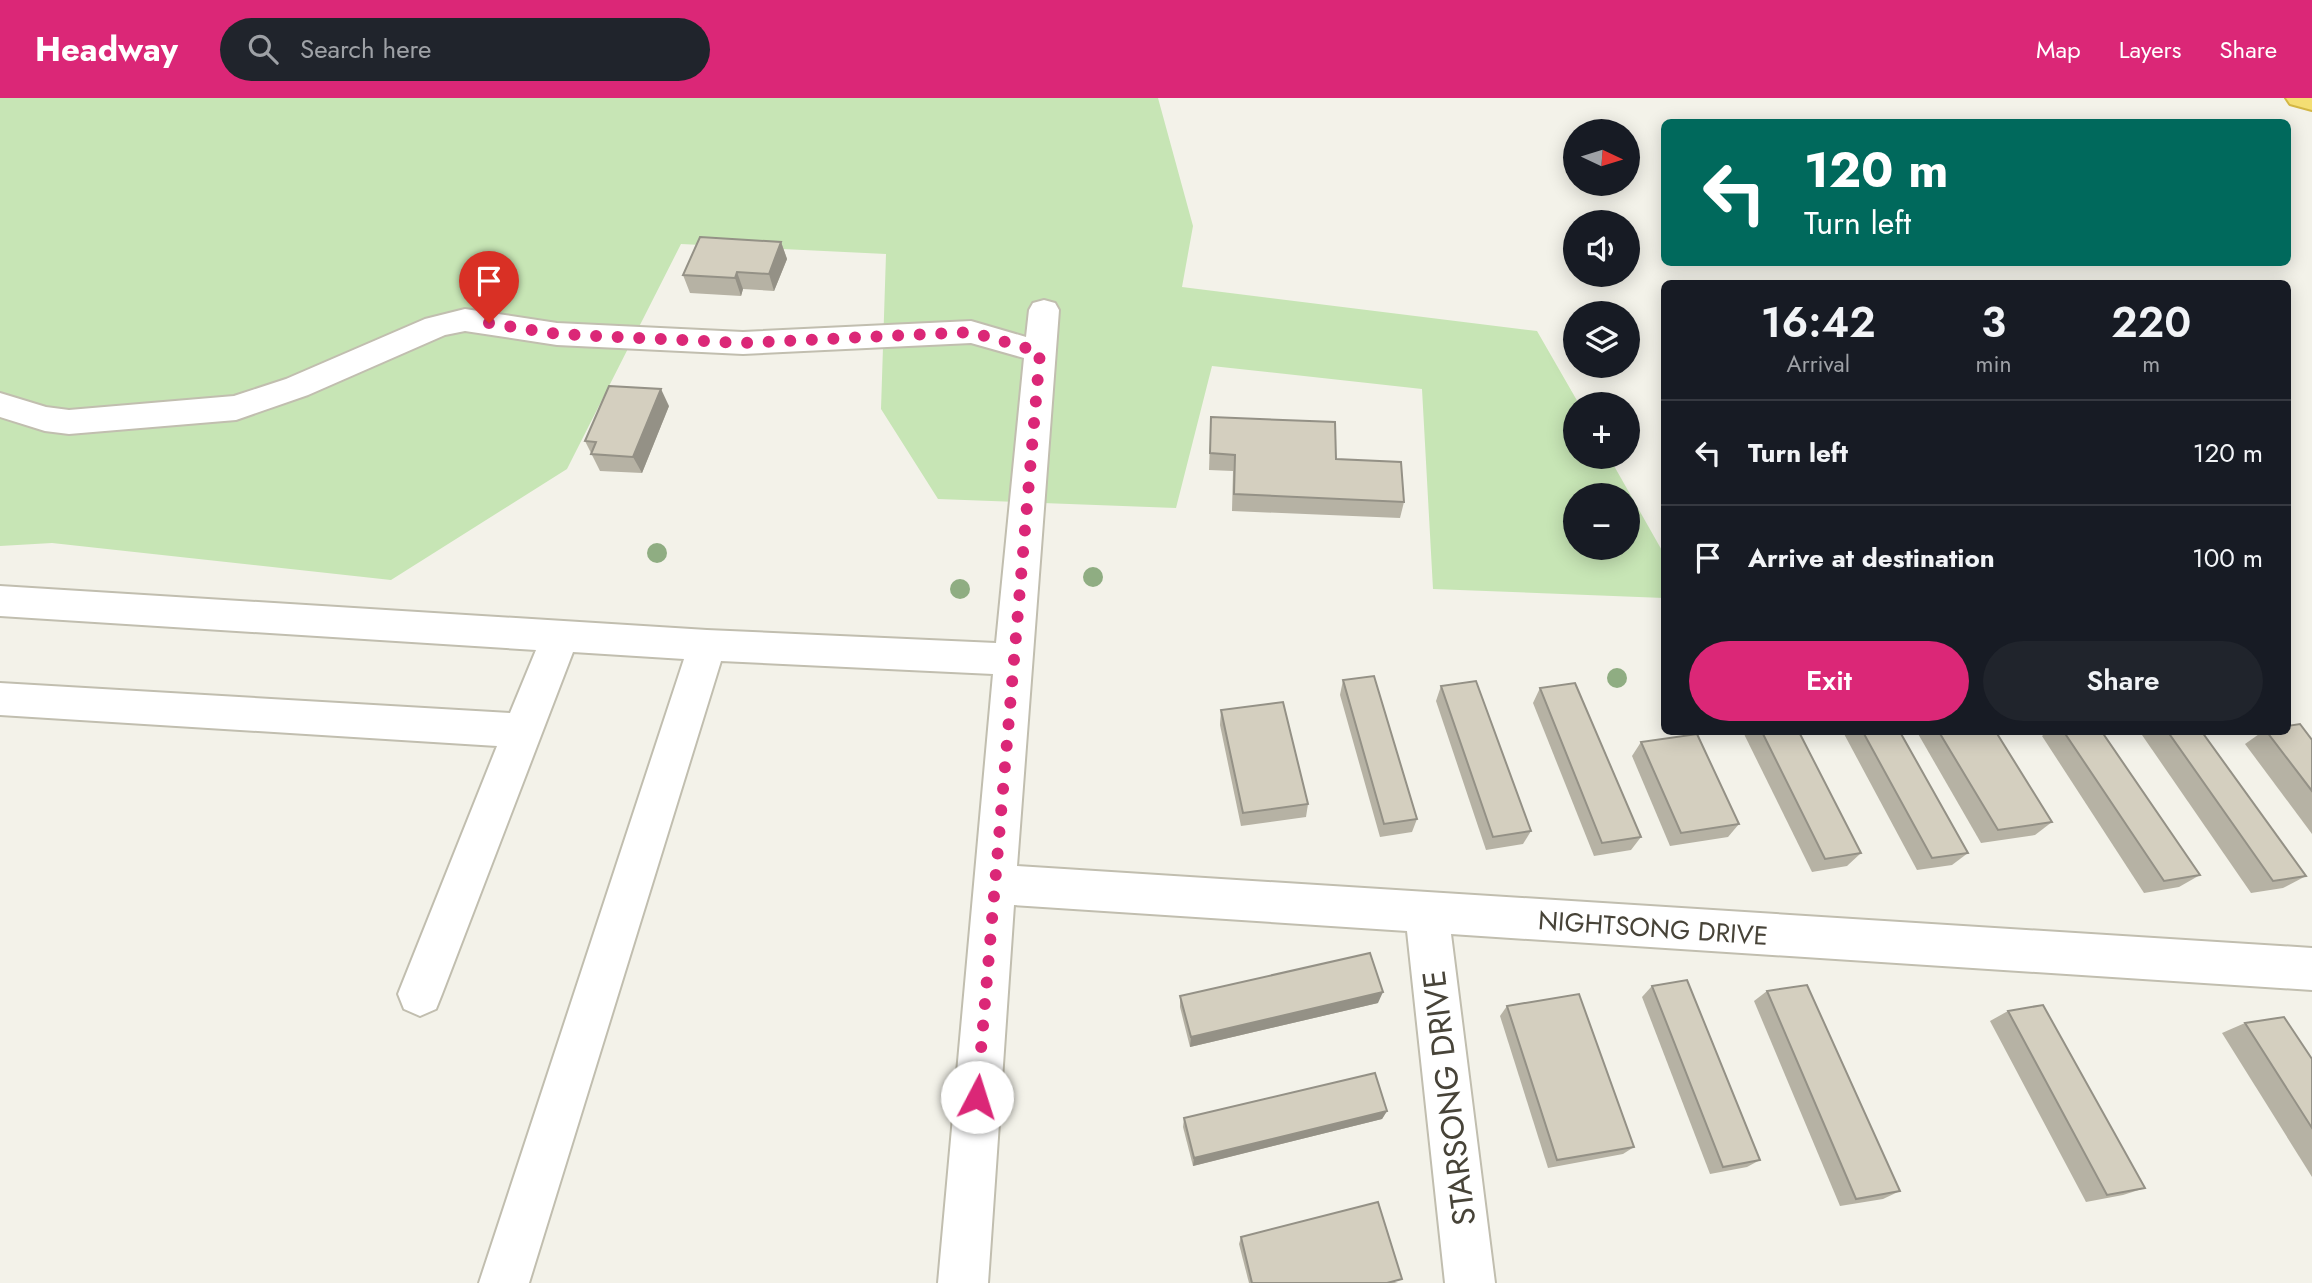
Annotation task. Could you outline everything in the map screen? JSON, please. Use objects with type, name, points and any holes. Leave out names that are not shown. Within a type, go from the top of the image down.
[{"type":"highway","points":[[2299,98],[2312,102]]},
{"type":"street","points":[[963,1283],[994,884],[1044,310]]},
{"type":"street","points":[[0,405],[45,419],[69,422],[236,408],[297,387],[436,327],[465,320],[557,334],[743,343],[971,332],[1040,352]]},
{"type":"street","points":[[0,601],[707,645],[1014,659]]},
{"type":"street","points":[[420,994],[560,636]]},
{"type":"street","points":[[504,1283],[707,645]]},
{"type":"street","points":[[0,699],[522,731]]},
{"type":"street","name":"NIGHTSONG DRIVE","points":[[994,884],[2312,969]]},
{"type":"street","name":"STARSONG DRIVE","points":[[1427,914],[1470,1283]]},
{"type":"green space","points":[[0,98],[1158,98],[1193,226],[1182,287],[1537,331],[1572,392],[1563,392],[1563,469],[1616,469],[1624,483],[1563,483],[1563,560],[1640,560],[1640,512],[1661,549],[1661,598],[1433,589],[1422,389],[1212,366],[1176,508],[938,499],[881,409],[886,254],[681,244],[567,469],[391,580],[52,543],[0,546]]},
{"type":"building","points":[[700,237],[781,242],[769,274],[737,272],[735,278],[683,275]]},
{"type":"building","points":[[609,386],[661,389],[633,457],[591,454],[596,442],[585,441]]},
{"type":"building","points":[[1211,417],[1335,422],[1336,459],[1401,462],[1404,502],[1234,494],[1235,455],[1210,453]]},
{"type":"building","points":[[1374,676],[1417,819],[1384,824],[1343,680]]},
{"type":"building","points":[[1476,681],[1531,831],[1493,837],[1441,686]]},
{"type":"building","points":[[1575,683],[1641,837],[1602,843],[1540,688]]},
{"type":"building","points":[[1283,702],[1308,804],[1243,813],[1221,710]]},
{"type":"building","points":[[2300,724],[2312,740],[2312,791],[2269,735],[2291,735],[2291,725]]},
{"type":"building","points":[[1697,735],[1739,824],[1681,833],[1641,742]]},
{"type":"building","points":[[1763,735],[1801,735],[1861,853],[1825,859]]},
{"type":"building","points":[[1865,735],[1902,735],[1968,853],[1932,858]]},
{"type":"building","points":[[1941,735],[1998,735],[2052,822],[1998,830]]},
{"type":"building","points":[[2066,735],[2104,735],[2200,875],[2164,881]]},
{"type":"building","points":[[2170,735],[2204,735],[2306,876],[2273,881]]},
{"type":"building","points":[[1370,953],[1383,992],[1191,1037],[1180,996]]},
{"type":"building","points":[[1687,980],[1760,1160],[1723,1167],[1652,986]]},
{"type":"building","points":[[1807,985],[1900,1191],[1856,1199],[1767,991]]},
{"type":"building","points":[[1579,994],[1634,1147],[1557,1160],[1507,1006]]},
{"type":"building","points":[[2043,1005],[2145,1188],[2107,1195],[2008,1011]]},
{"type":"building","points":[[2284,1017],[2312,1059],[2312,1128],[2245,1023]]},
{"type":"building","points":[[1375,1073],[1387,1111],[1194,1158],[1184,1118]]},
{"type":"building","points":[[1378,1202],[1402,1279],[1387,1283],[1252,1283],[1241,1237]]},
{"type":"route","points":[[489,323],[557,334],[619,339],[743,343],[971,332],[1040,352],[977,1097]]}]
